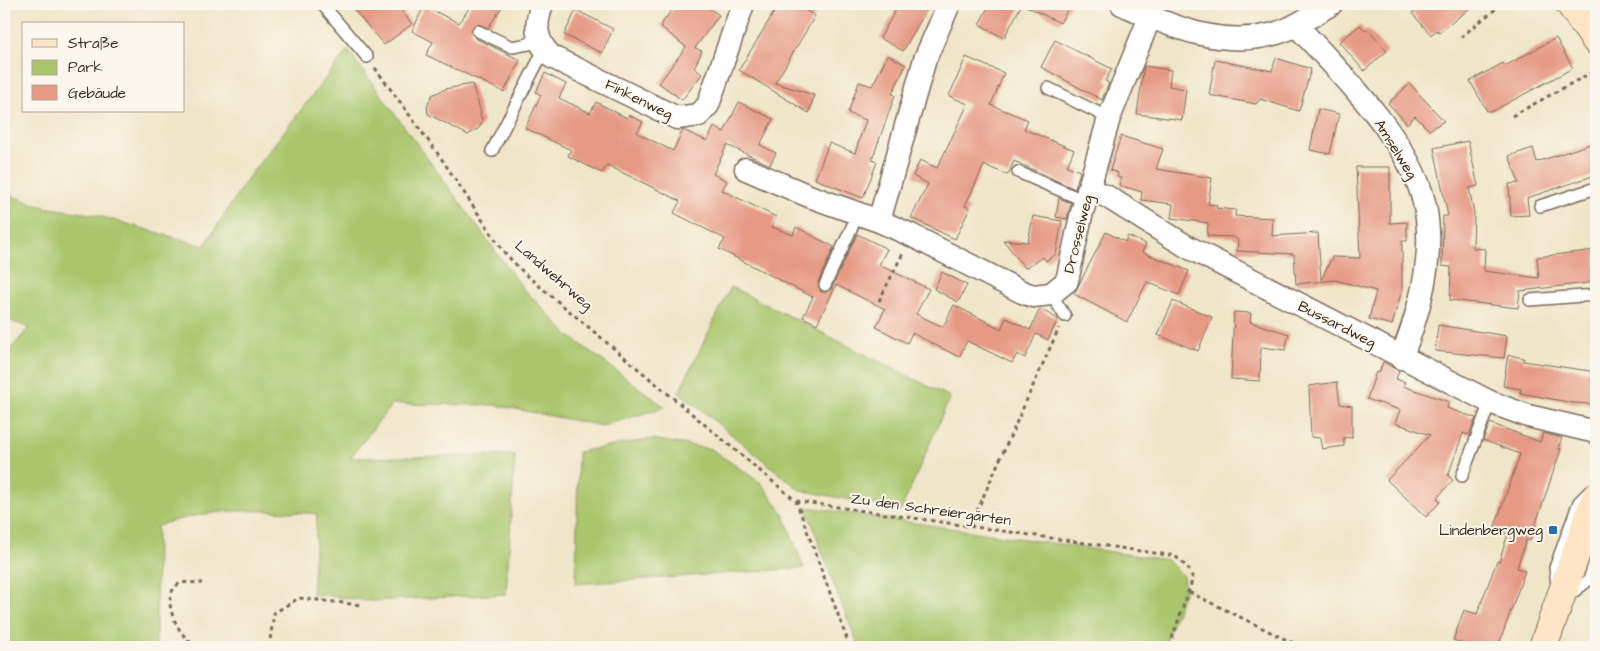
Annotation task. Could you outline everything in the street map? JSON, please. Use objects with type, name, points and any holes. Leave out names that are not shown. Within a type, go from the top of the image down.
[{"type":"street","points":[[542,4],[536,23],[542,46]]},
{"type":"street","name":"Finkenweg","points":[[542,46],[552,56],[670,115],[677,118],[688,118],[700,115],[708,105],[743,4]]},
{"type":"street","points":[[869,218],[924,59],[949,4]]},
{"type":"street","points":[[1122,4],[1150,17],[1196,34],[1216,38],[1257,37],[1277,33],[1296,25],[1331,4]]},
{"type":"street","name":"Drosselweg","points":[[1051,294],[1060,288],[1069,275],[1087,195],[1109,118],[1150,17]]},
{"type":"street","name":"Amselweg","points":[[1296,25],[1379,120],[1403,154],[1417,179],[1424,202],[1427,251],[1424,282],[1411,335],[1401,358]]},
{"type":"street","points":[[746,169],[809,196],[911,235],[1022,292],[1033,296],[1051,294]]},
{"type":"street","name":"Bussardweg","points":[[1087,195],[1106,196],[1174,240],[1490,402],[1536,418],[1596,432]]},
{"type":"street","points":[[1543,647],[1596,498]]},
{"type":"lane","points":[[322,4],[367,57]]},
{"type":"lane","points":[[478,31],[512,48],[542,46],[492,151]]},
{"type":"lane","points":[[1048,88],[1109,118]]},
{"type":"lane","points":[[1018,172],[1087,195]]},
{"type":"lane","points":[[1540,206],[1596,188]]},
{"type":"lane","points":[[825,285],[869,218]]},
{"type":"lane","points":[[1051,294],[1064,316]]},
{"type":"lane","points":[[1530,300],[1596,295]]},
{"type":"lane","points":[[1462,476],[1490,402]]},
{"type":"lane","points":[[1558,603],[1555,568],[1579,502],[1596,486]]},
{"type":"lane","points":[[1558,603],[1589,580],[1596,559]]},
{"type":"path","points":[[1461,37],[1502,4]]},
{"type":"path","name":"Landwehrweg","points":[[367,57],[441,158],[503,251],[525,274],[796,501]]},
{"type":"path","points":[[1512,116],[1596,70]]},
{"type":"path","points":[[879,302],[911,235]]},
{"type":"path","points":[[970,526],[1064,316]]},
{"type":"path","points":[[796,501],[850,647]]},
{"type":"path","name":"Zu den Schreiergärten","points":[[796,501],[1175,556],[1188,568],[1193,578],[1189,592]]},
{"type":"path","points":[[197,647],[189,643],[176,627],[170,602],[174,588],[180,583],[202,583]]},
{"type":"path","points":[[1169,647],[1189,592],[1301,647]]},
{"type":"path","points":[[269,647],[274,612],[299,598],[361,605]]},
{"type":"green space","points":[[348,50],[521,286],[568,335],[665,407],[602,426],[495,405],[392,404],[350,458],[515,455],[506,594],[371,601],[312,594],[317,514],[236,511],[197,515],[157,526],[156,647],[4,647],[4,357],[29,328],[4,318],[4,193],[44,207],[96,215],[204,246],[250,175]]},
{"type":"green space","points":[[731,287],[950,397],[901,510],[800,490],[679,392]]},
{"type":"green space","points":[[652,439],[711,449],[761,483],[783,513],[804,568],[576,584],[578,452]]},
{"type":"green space","points":[[806,507],[1167,560],[1183,576],[1185,590],[1163,647],[859,647]]},
{"type":"building","points":[[349,4],[396,4],[412,24],[384,45]]},
{"type":"building","points":[[472,4],[504,4],[488,28],[477,24],[471,31],[475,38],[520,60],[504,92],[426,55],[433,42],[412,31],[424,6],[459,23]]},
{"type":"building","points":[[676,4],[703,4],[719,15],[695,48],[702,51],[694,68],[702,74],[682,100],[659,83],[686,47],[660,26]]},
{"type":"building","points":[[779,4],[795,4],[815,16],[775,83],[814,95],[809,113],[739,70]]},
{"type":"building","points":[[899,4],[930,4],[903,51],[880,38]]},
{"type":"building","points":[[990,4],[1022,4],[1004,38],[979,24]]},
{"type":"building","points":[[1022,4],[1071,4],[1060,23]]},
{"type":"building","points":[[1424,4],[1475,4],[1439,33],[1437,30],[1431,35],[1412,13]]},
{"type":"building","points":[[576,10],[613,29],[602,53],[564,35]]},
{"type":"building","points":[[1360,25],[1365,31],[1368,29],[1387,51],[1364,71],[1339,42]]},
{"type":"building","points":[[1556,38],[1573,68],[1493,111],[1487,111],[1470,81],[1503,63],[1505,66]]},
{"type":"building","points":[[1055,40],[1112,69],[1105,81],[1109,83],[1102,100],[1041,67]]},
{"type":"building","points":[[888,55],[906,65],[892,94],[895,95],[872,160],[877,162],[863,198],[815,179],[829,143],[855,153],[866,120],[848,113],[859,82],[872,86]]},
{"type":"building","points":[[966,57],[1004,73],[991,105],[1028,120],[1024,129],[1074,150],[1067,166],[1080,171],[1075,189],[1014,161],[1008,175],[984,165],[965,206],[970,208],[955,239],[911,218],[928,184],[913,176],[920,160],[937,168],[968,104],[949,96]]},
{"type":"building","points":[[1276,58],[1311,69],[1299,111],[1260,99],[1256,104],[1209,95],[1215,60],[1272,71]]},
{"type":"building","points":[[1144,66],[1171,70],[1169,86],[1186,89],[1182,120],[1137,114]]},
{"type":"building","points":[[545,73],[566,84],[559,98],[590,113],[596,102],[627,118],[629,115],[643,122],[637,133],[673,151],[683,130],[707,141],[714,127],[724,132],[739,102],[773,119],[760,145],[776,153],[770,165],[727,145],[713,174],[727,181],[722,190],[776,217],[772,227],[793,235],[796,227],[834,247],[818,282],[821,292],[826,292],[832,288],[857,234],[887,249],[879,265],[929,289],[916,314],[943,327],[954,305],[1001,329],[1006,318],[1030,330],[1040,309],[1058,319],[1048,340],[1036,334],[1025,358],[1017,354],[1012,363],[967,341],[959,357],[912,333],[907,343],[876,327],[885,309],[836,285],[817,324],[803,317],[813,297],[719,249],[725,239],[674,213],[680,201],[607,165],[602,173],[568,156],[571,150],[525,128],[541,95],[536,92]]},
{"type":"building","points":[[472,84],[483,121],[479,128],[468,135],[428,114],[427,107],[432,95],[445,89]]},
{"type":"building","points":[[1410,84],[1444,121],[1429,130],[1415,116],[1407,124],[1388,103]]},
{"type":"building","points":[[1318,109],[1339,114],[1330,154],[1310,150]]},
{"type":"building","points":[[1121,136],[1163,149],[1156,169],[1212,178],[1208,204],[1217,205],[1216,208],[1236,210],[1235,216],[1273,218],[1272,236],[1318,233],[1321,280],[1332,257],[1360,258],[1356,167],[1390,167],[1390,223],[1407,222],[1407,241],[1402,241],[1402,290],[1392,325],[1369,319],[1376,291],[1335,280],[1296,284],[1294,254],[1237,251],[1238,240],[1233,237],[1207,236],[1208,223],[1171,218],[1173,204],[1141,200],[1142,192],[1119,185],[1121,178],[1117,177],[1118,173],[1110,170]]},
{"type":"building","points":[[1468,141],[1478,186],[1469,188],[1474,213],[1473,248],[1485,249],[1484,271],[1539,278],[1537,257],[1596,250],[1596,282],[1520,291],[1518,308],[1450,300],[1451,267],[1442,266],[1443,216],[1448,216],[1434,148]]},
{"type":"building","points":[[1596,142],[1596,175],[1527,198],[1529,215],[1511,216],[1509,184],[1519,183],[1509,156],[1533,148],[1537,162]]},
{"type":"building","points":[[1059,198],[1071,203],[1067,219],[1056,217]]},
{"type":"building","points":[[1033,216],[1062,221],[1056,254],[1046,261],[1043,257],[1025,268],[1003,240],[1028,242]]},
{"type":"building","points":[[1106,232],[1125,242],[1128,236],[1146,244],[1142,252],[1189,271],[1179,295],[1147,282],[1127,322],[1074,294]]},
{"type":"building","points":[[942,272],[967,285],[958,302],[934,289]]},
{"type":"building","points":[[1173,301],[1212,317],[1198,351],[1158,335]]},
{"type":"building","points":[[1234,312],[1251,313],[1250,322],[1289,334],[1285,350],[1261,347],[1260,381],[1231,379]]},
{"type":"building","points":[[1438,325],[1507,336],[1504,358],[1435,351]]},
{"type":"building","points":[[1508,355],[1524,358],[1523,361],[1596,372],[1596,404],[1573,403],[1520,393],[1521,389],[1503,386]]},
{"type":"building","points":[[1383,362],[1399,371],[1396,379],[1405,382],[1403,386],[1449,402],[1447,408],[1476,418],[1469,435],[1463,433],[1448,476],[1453,480],[1437,498],[1440,502],[1426,517],[1387,480],[1430,435],[1395,423],[1400,410],[1367,399],[1376,372],[1379,373]]},
{"type":"building","points":[[1337,382],[1340,404],[1352,406],[1352,438],[1344,437],[1344,446],[1322,449],[1320,438],[1311,437],[1309,386]]},
{"type":"building","points":[[1490,423],[1540,442],[1543,433],[1562,438],[1558,448],[1561,449],[1530,541],[1526,540],[1517,568],[1525,571],[1498,647],[1472,647],[1453,640],[1464,610],[1477,614],[1497,561],[1499,562],[1508,534],[1494,529],[1520,454],[1483,440]]},
{"type":"place","name":"Lindenbergweg","points":[[1553,530]]}]
